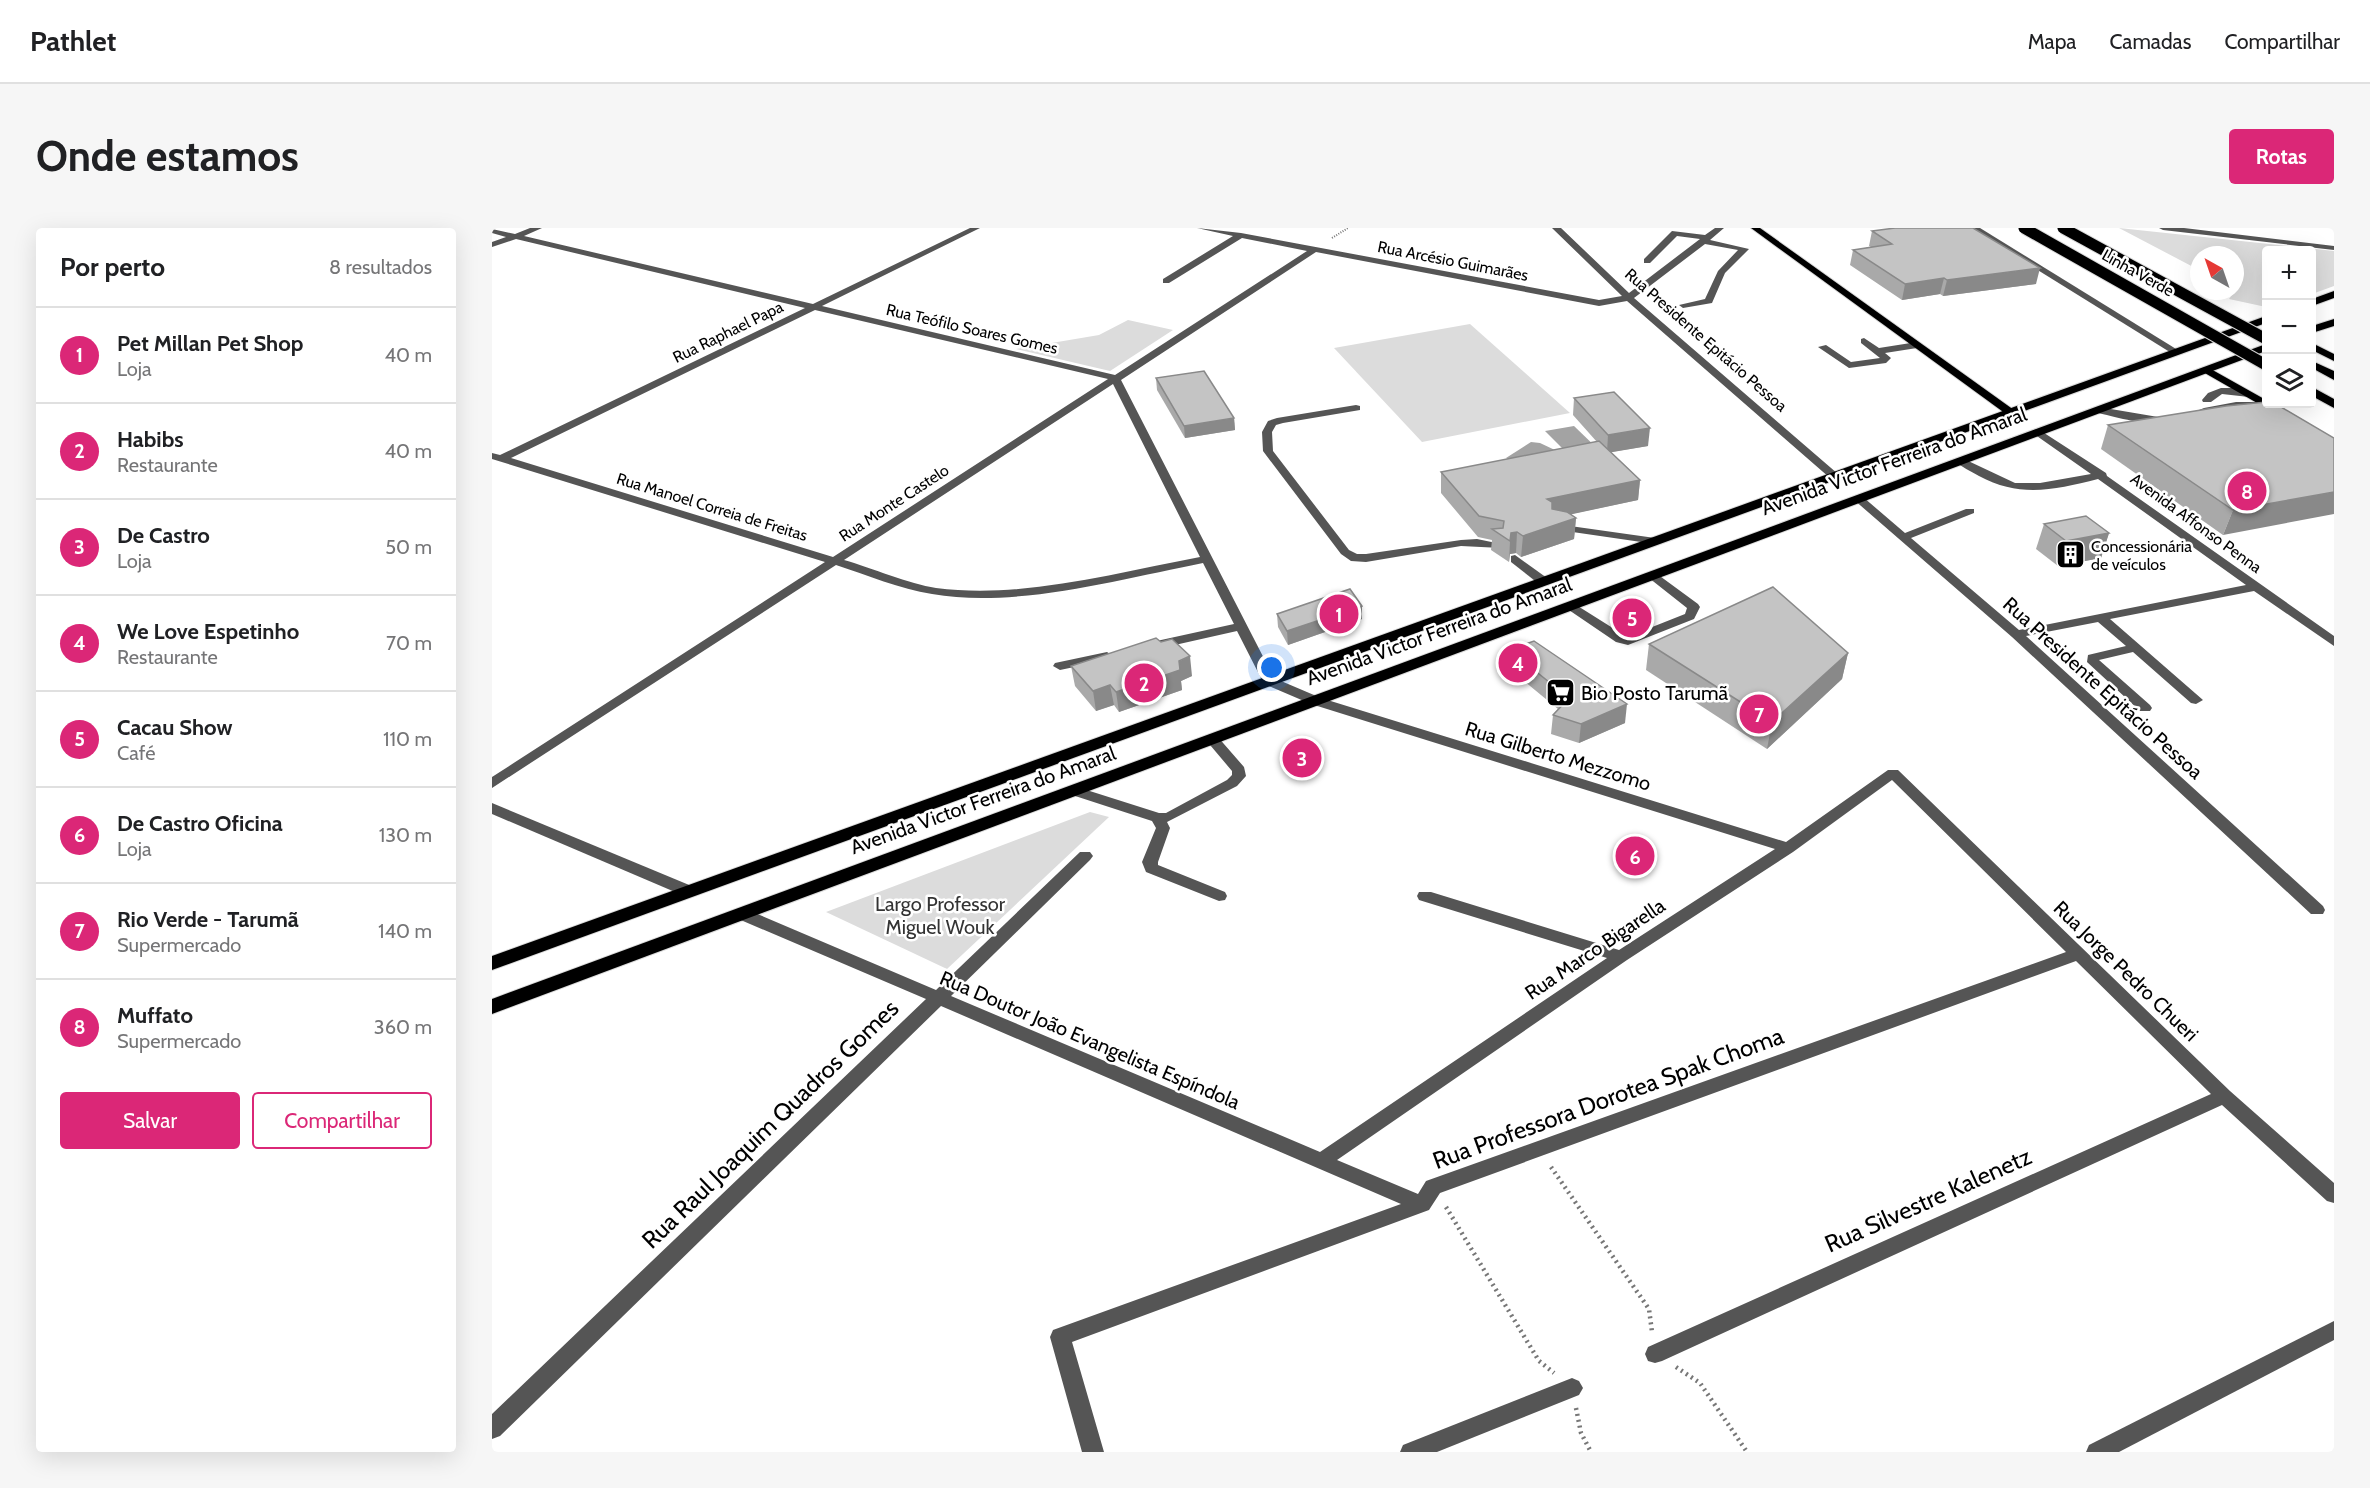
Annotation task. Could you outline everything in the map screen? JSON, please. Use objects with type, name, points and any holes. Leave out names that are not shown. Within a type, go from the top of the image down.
[{"type":"highway","name":"Linha Verde","points":[[2024,228],[2262,363]]},
{"type":"highway","name":"Linha Verde","points":[[2063,228],[2262,337]]},
{"type":"highway","points":[[2316,301],[2334,294]]},
{"type":"highway","name":"Avenida Victor Ferreira do Amaral","points":[[492,963],[2262,320]]},
{"type":"highway","points":[[2316,329],[2334,322]]},
{"type":"highway","name":"Avenida Victor Ferreira do Amaral","points":[[492,1007],[2262,349]]},
{"type":"highway","points":[[2316,366],[2334,376]]},
{"type":"highway","points":[[2316,393],[2334,404]]},
{"type":"main road","points":[[1755,228],[2010,412]]},
{"type":"main road","points":[[2316,348],[2334,358]]},
{"type":"main road","points":[[2206,370],[2262,401]]},
{"type":"main road","points":[[2274,408],[2291,418]]},
{"type":"street","points":[[492,245],[538,228]]},
{"type":"street","name":"Rua Raphael Papa","points":[[495,459],[976,228]]},
{"type":"street","name":"Rua Arcésio Guimarães","points":[[1202,228],[1588,302],[1611,303],[1629,298]]},
{"type":"street","name":"Rua Presidente Epitácio Pessoa","points":[[1556,228],[1629,298],[1834,476]]},
{"type":"street","points":[[1629,298],[1720,228]]},
{"type":"street","points":[[1974,228],[2176,352]]},
{"type":"street","points":[[2163,228],[2334,248]]},
{"type":"street","points":[[2230,228],[2334,240]]},
{"type":"street","name":"Rua Teófilo Soares Gomes","points":[[492,231],[1115,378]]},
{"type":"street","points":[[1647,261],[1675,233],[1745,249],[1735,256],[1712,286],[1709,300],[1683,305]]},
{"type":"street","points":[[1166,280],[1241,236]]},
{"type":"street","name":"Rua Monte Castelo","points":[[492,783],[1314,250]]},
{"type":"street","points":[[1824,347],[1849,365],[1883,361],[1886,358],[1864,341]]},
{"type":"street","points":[[1877,351],[1917,345]]},
{"type":"street","points":[[1115,378],[1269,681]]},
{"type":"street","points":[[2103,408],[2165,417],[2181,413],[2222,390],[2249,394]]},
{"type":"street","points":[[2206,400],[2238,416]]},
{"type":"street","points":[[2103,408],[2155,421],[2179,420],[2204,410],[2245,403],[2262,406]]},
{"type":"street","points":[[1356,408],[1281,420],[1272,423],[1267,432],[1268,452],[1345,552],[1355,558],[1366,558],[1461,543],[1477,542],[1497,546]]},
{"type":"street","points":[[2189,417],[2204,422]]},
{"type":"street","name":"Avenida Affonso Penna","points":[[2038,432],[2102,475],[2334,642]]},
{"type":"street","name":"Rua Manoel Correia de Freitas","points":[[495,459],[933,591],[990,594],[1030,590],[1207,559]]},
{"type":"street","points":[[1960,461],[2007,485],[2029,487],[2078,481],[2102,475]]},
{"type":"street","name":"Rua Presidente Epitácio Pessoa","points":[[1859,499],[2016,634],[2317,910]]},
{"type":"street","points":[[1904,537],[1970,511]]},
{"type":"street","points":[[1556,527],[1655,541]]},
{"type":"street","points":[[1515,559],[1543,582]]},
{"type":"street","points":[[1569,606],[1620,639],[1628,640],[1690,616],[1694,607],[1653,575]]},
{"type":"street","points":[[2016,634],[2257,587]]},
{"type":"street","points":[[2100,617],[2196,700]]},
{"type":"street","points":[[1139,649],[1241,626]]},
{"type":"street","points":[[2135,648],[2093,658],[2093,662],[2145,708]]},
{"type":"street","points":[[1060,666],[1117,654]]},
{"type":"street","name":"Rua Gilberto Mezzomo","points":[[1269,681],[1316,701],[1788,848]]},
{"type":"street","points":[[1074,791],[1158,818],[1169,817],[1232,783],[1239,776],[1239,770],[1212,740]]},
{"type":"street","name":"Rua Marco Bigarella","points":[[1321,1161],[1621,956],[1788,848],[1893,773]]},
{"type":"street","name":"Rua Jorge Pedro Chueri","points":[[1893,773],[2224,1096],[2334,1195]]},
{"type":"street","points":[[492,808],[688,891]]},
{"type":"street","points":[[1158,818],[1163,828],[1150,862],[1151,868],[1220,897]]},
{"type":"street","name":"Rua Raul Joaquim Quadros Gomes","points":[[492,1429],[1085,856]]},
{"type":"street","points":[[1425,896],[1621,956]]},
{"type":"street","name":"Rua Doutor João Evangelista Espíndola","points":[[742,914],[1422,1204]]},
{"type":"street","name":"Rua Professora Dorotea Spak Choma","points":[[1422,1204],[1433,1187],[2078,954]]},
{"type":"street","name":"Rua Silvestre Kalenetz","points":[[1655,1354],[2224,1096]]},
{"type":"street","points":[[1093,1452],[1060,1337],[1422,1204]]},
{"type":"street","points":[[2097,1452],[2334,1330]]},
{"type":"street","points":[[1411,1452],[1572,1388]]},
{"type":"path","points":[[1538,1149],[1649,1309],[1655,1354],[1700,1383],[1747,1452]]},
{"type":"path","points":[[1433,1187],[1539,1361],[1572,1388],[1581,1433],[1592,1452]]},
{"type":"green space","points":[[2119,228],[2287,246],[2262,246],[2262,306],[2234,300],[2244,300],[2244,246],[2190,246],[2190,265]]},
{"type":"green space","points":[[2316,249],[2334,251],[2334,286],[2316,293]]},
{"type":"green space","points":[[1128,320],[1173,330],[1110,371],[1016,349],[1099,335]]},
{"type":"green space","points":[[1470,324],[1570,413],[1422,442],[1334,348]]},
{"type":"green space","name":"Largo Professor Miguel Wouk","points":[[1090,812],[1109,817],[947,969],[826,912]]},
{"type":"shaded area","points":[[1574,426],[1602,453],[1573,459],[1545,431]]},
{"type":"shaded area","points":[[1531,442],[1540,443],[1557,451],[1519,464],[1506,458]]},
{"type":"building","points":[[1895,228],[1973,228],[2040,268],[1905,284],[1853,250],[1892,244],[1872,231]]},
{"type":"building","points":[[1204,371],[1234,418],[1184,426],[1156,378]]},
{"type":"building","points":[[1614,392],[1650,428],[1608,435],[1574,398]]},
{"type":"building","points":[[2262,402],[2262,408],[2283,408],[2334,438],[2334,492],[2233,510],[2108,425]]},
{"type":"building","points":[[1599,441],[1640,480],[1547,499],[1552,502],[1552,509],[1567,512],[1576,518],[1523,536],[1517,532],[1511,533],[1510,541],[1492,529],[1503,528],[1504,521],[1479,516],[1441,472]]},
{"type":"building","points":[[2086,516],[2109,533],[2066,541],[2044,524]]},
{"type":"building","points":[[1773,587],[1848,653],[1772,722],[1649,644]]},
{"type":"building","points":[[1350,589],[1362,606],[1287,631],[1277,614]]},
{"type":"building","points":[[1156,638],[1161,642],[1172,639],[1190,656],[1179,661],[1180,670],[1116,692],[1110,685],[1093,691],[1071,666]]},
{"type":"building","points":[[1534,641],[1627,704],[1581,724],[1553,715],[1569,698],[1509,650]]},
{"type":"place","name":"Muffato","points":[[2247,491]]},
{"type":"place","name":"Concessionária de veículos","points":[[2070,555]]},
{"type":"place","name":"Pet Millan Pet Shop","points":[[1339,614]]},
{"type":"place","name":"Cacau Show","points":[[1632,618]]},
{"type":"place","name":"We Love Espetinho","points":[[1518,663]]},
{"type":"place","name":"Habibs","points":[[1144,683]]},
{"type":"place","name":"Bio Posto Tarumã","points":[[1560,693]]},
{"type":"place","name":"Rio Verde - Tarumã","points":[[1759,714]]},
{"type":"place","name":"De Castro","points":[[1302,758]]},
{"type":"place","name":"De Castro Oficina","points":[[1635,856]]}]
